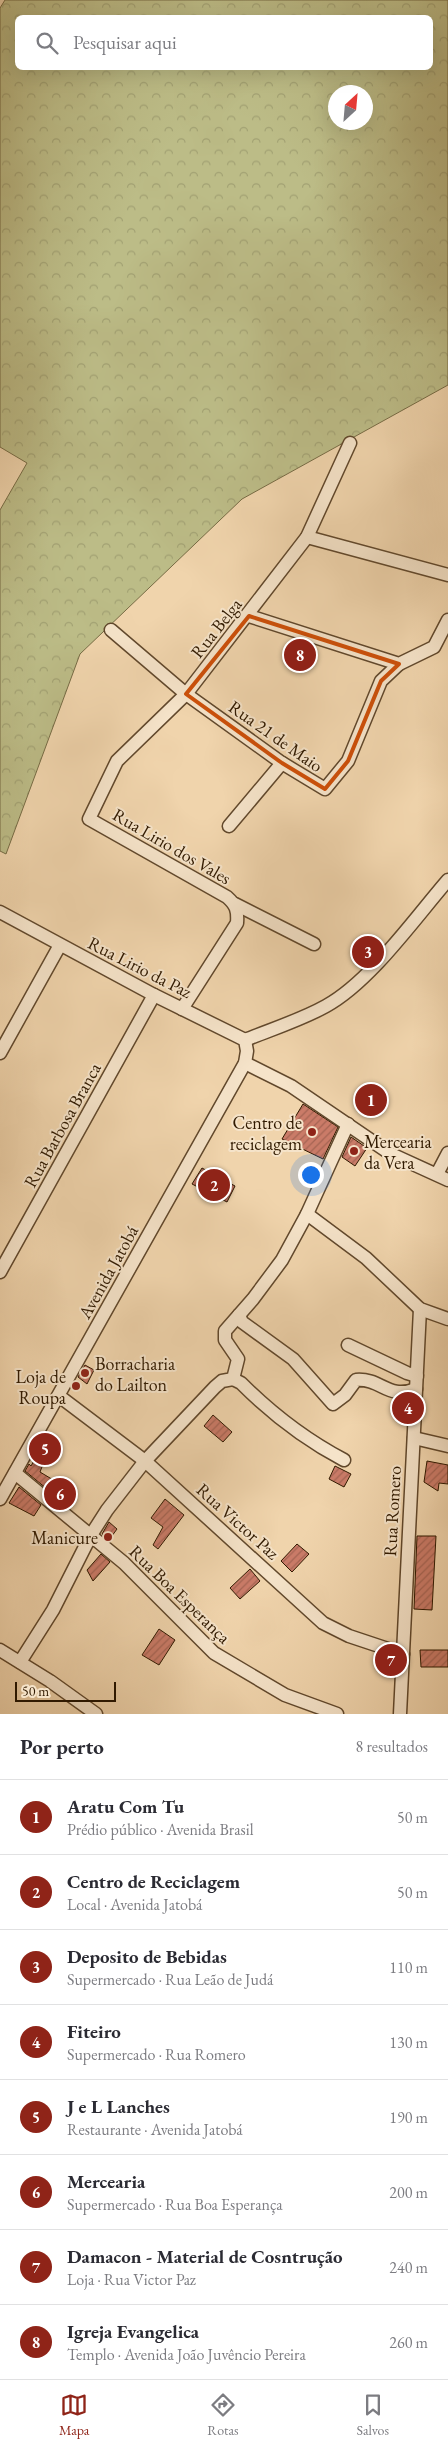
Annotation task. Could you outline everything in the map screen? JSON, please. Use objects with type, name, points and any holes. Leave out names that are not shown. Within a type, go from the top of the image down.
[{"type":"street","name":"Rua Belga","points":[[89,819],[117,761],[186,694],[249,616],[307,537],[350,443]]},
{"type":"street","points":[[307,537],[448,575]]},
{"type":"street","points":[[249,616],[398,664],[434,647],[448,620]]},
{"type":"street","name":"Rua 21 de Maio","points":[[111,630],[186,694],[282,763],[320,788],[325,789],[348,761],[381,681],[398,664]]},
{"type":"street","points":[[229,826],[282,763]]},
{"type":"street","name":"Rua Lirio dos Vales","points":[[89,819],[227,897],[235,904],[238,912],[237,923],[182,1009]]},
{"type":"street","points":[[448,880],[378,961],[348,991],[327,1005],[245,1040],[247,1051],[245,1063],[290,1086],[391,1154],[442,1177],[448,1153]]},
{"type":"street","points":[[235,904],[314,944]]},
{"type":"street","name":"Rua Lirio da Paz","points":[[0,912],[154,995],[245,1040]]},
{"type":"street","points":[[0,1053],[60,945]]},
{"type":"street","name":"Rua Barbosa Branca","points":[[0,1272],[154,995]]},
{"type":"street","name":"Avenida Jatobá","points":[[0,1499],[245,1063]]},
{"type":"street","points":[[233,1379],[238,1359],[224,1336],[227,1327],[253,1300],[282,1260],[307,1214],[348,1124]]},
{"type":"street","points":[[307,1214],[366,1258],[420,1310],[448,1319]]},
{"type":"street","name":"Rua Romero","points":[[400,1714],[420,1310]]},
{"type":"street","points":[[238,1315],[242,1322],[293,1359],[333,1404],[345,1395],[356,1380],[366,1379],[387,1390],[403,1394],[416,1390]]},
{"type":"street","points":[[348,1345],[417,1376]]},
{"type":"street","points":[[20,1662],[53,1610],[90,1535],[145,1461],[222,1381],[233,1379],[241,1383],[292,1428],[316,1446],[344,1460]]},
{"type":"street","name":"Rua Victor Paz","points":[[59,1396],[145,1461],[323,1623],[349,1636],[403,1654]]},
{"type":"street","points":[[414,1438],[448,1446]]},
{"type":"street","name":"Rua Boa Esperança","points":[[15,1473],[124,1563],[214,1654],[285,1695],[337,1714]]},
{"type":"street","points":[[0,1650],[96,1714]]},
{"type":"highlighted area","points":[[249,616],[399,664],[381,681],[348,761],[325,789],[282,763],[186,694]]},
{"type":"green space","points":[[5,0],[448,0],[448,385],[242,499],[80,654],[6,854],[0,851],[0,510],[27,463],[0,447],[0,8]]},
{"type":"building","points":[[299,643],[312,649],[301,668],[288,661]]},
{"type":"building","points":[[371,939],[379,946],[367,957],[358,946]]},
{"type":"building","name":"Centro de reciclagem","points":[[303,1104],[338,1127],[323,1159],[282,1139]]},
{"type":"building","name":"Mercearia da Vera","points":[[351,1137],[367,1148],[355,1166],[342,1157]]},
{"type":"building","name":"Centro de reciclagem","points":[[202,1168],[235,1186],[227,1202],[192,1184]]},
{"type":"building","name":"Borracharia do Lailton","points":[[85,1365],[94,1370],[87,1384],[78,1377]]},
{"type":"building","points":[[213,1415],[232,1432],[223,1442],[204,1426]]},
{"type":"building","points":[[44,1443],[50,1446],[40,1472],[55,1481],[53,1483],[70,1492],[63,1502],[25,1471],[29,1464],[31,1466]]},
{"type":"building","points":[[427,1461],[448,1465],[448,1484],[439,1483],[438,1491],[424,1482]]},
{"type":"building","points":[[335,1466],[351,1474],[344,1487],[329,1479]]},
{"type":"building","points":[[19,1487],[41,1505],[34,1516],[9,1503]]},
{"type":"building","points":[[165,1499],[184,1515],[158,1549],[153,1545],[163,1527],[151,1518]]},
{"type":"building","name":"Manicure","points":[[109,1522],[117,1529],[109,1540],[102,1534]]},
{"type":"building","points":[[417,1536],[436,1536],[432,1610],[414,1609]]},
{"type":"building","points":[[297,1544],[309,1554],[292,1572],[281,1561]]},
{"type":"building","points":[[101,1554],[110,1562],[93,1581],[87,1570]]},
{"type":"building","points":[[250,1569],[260,1581],[240,1599],[230,1588]]},
{"type":"building","points":[[159,1629],[175,1640],[159,1665],[142,1655]]},
{"type":"building","points":[[420,1650],[448,1650],[448,1667],[421,1667]]},
{"type":"building","points":[[386,1657],[395,1660],[394,1666],[386,1665]]},
{"type":"place","name":"Igreja Evangelica","points":[[300,655]]},
{"type":"place","name":"Deposito de Bebidas","points":[[368,952]]},
{"type":"place","name":"Aratu Com Tu","points":[[371,1100]]},
{"type":"place","name":"Centro de reciclagem","points":[[312,1132]]},
{"type":"place","name":"Mercearia da Vera","points":[[354,1151]]},
{"type":"place","name":"Centro de Reciclagem","points":[[214,1185]]},
{"type":"place","name":"Borracharia do Lailton","points":[[85,1373]]},
{"type":"place","name":"Loja de Roupa","points":[[76,1386]]},
{"type":"place","name":"Fiteiro","points":[[408,1408]]},
{"type":"place","name":"J e L Lanches","points":[[45,1449]]},
{"type":"place","name":"Mercearia","points":[[60,1494]]},
{"type":"place","name":"Manicure","points":[[108,1537]]},
{"type":"place","name":"Damacon - Material de Cosntrução","points":[[391,1660]]}]
